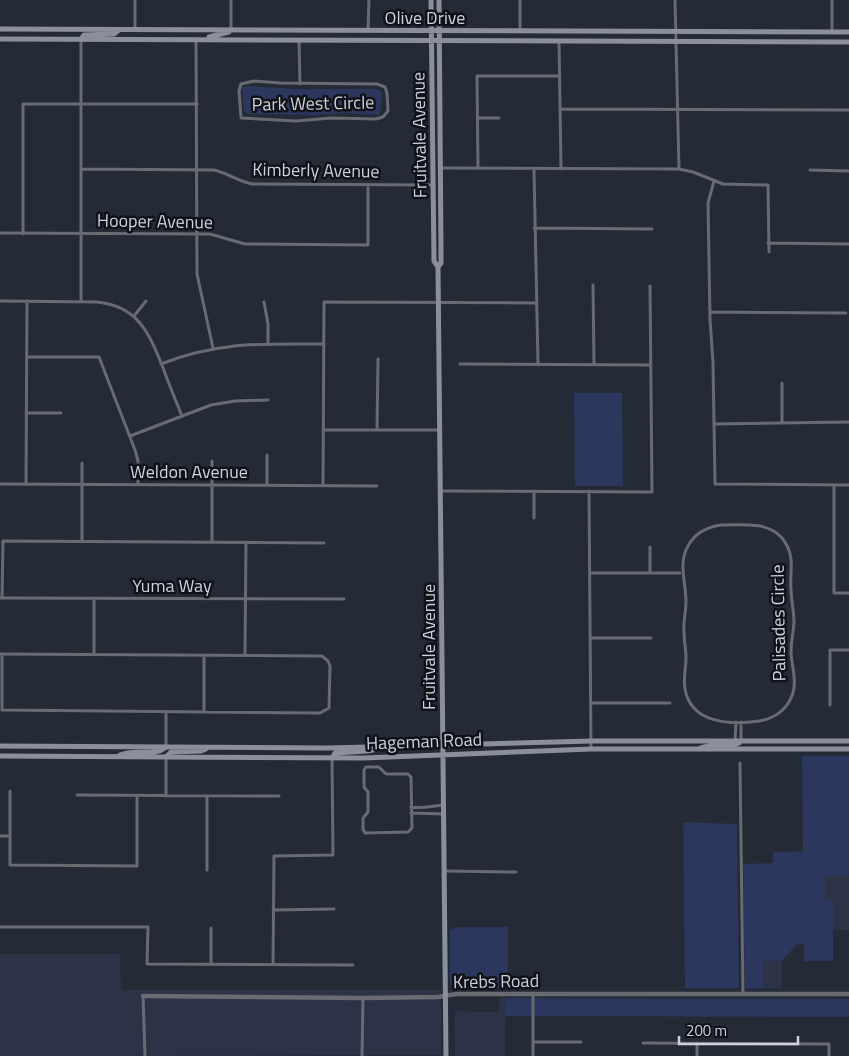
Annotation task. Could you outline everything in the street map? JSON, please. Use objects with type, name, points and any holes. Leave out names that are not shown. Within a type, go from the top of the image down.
[{"type":"main road","name":"Fruitvale Avenue","points":[[431,0],[434,261],[438,267],[441,430],[446,1056]]},
{"type":"main road","name":"Fruitvale Avenue","points":[[438,267],[441,263],[439,0]]},
{"type":"main road","name":"Olive Drive","points":[[0,29],[849,32]]},
{"type":"main road","points":[[81,39],[84,35],[114,34],[120,30]]},
{"type":"main road","points":[[196,39],[227,34],[231,30]]},
{"type":"main road","points":[[299,40],[303,35],[330,31]]},
{"type":"main road","name":"Olive Drive","points":[[0,39],[849,42]]},
{"type":"main road","points":[[433,185],[441,206]]},
{"type":"main road","name":"Hageman Road","points":[[0,746],[380,748],[592,741],[849,741]]},
{"type":"main road","points":[[698,749],[705,745],[733,745],[738,742]]},
{"type":"main road","points":[[500,752],[516,746],[538,745],[542,743]]},
{"type":"main road","points":[[118,757],[128,752],[160,752],[166,748]]},
{"type":"main road","points":[[166,757],[171,752],[201,752],[209,748]]},
{"type":"main road","points":[[332,758],[335,752],[367,751],[380,748]]},
{"type":"main road","name":"Hageman Road","points":[[0,756],[332,758],[591,749],[849,748]]},
{"type":"street","points":[[135,0],[135,30]]},
{"type":"street","points":[[231,0],[231,30]]},
{"type":"street","points":[[368,30],[369,0]]},
{"type":"street","points":[[520,0],[520,31]]},
{"type":"street","points":[[675,0],[679,169]]},
{"type":"street","points":[[832,0],[832,32]]},
{"type":"street","points":[[81,39],[81,301]]},
{"type":"street","points":[[196,39],[198,280],[213,348]]},
{"type":"street","points":[[299,40],[300,84]]},
{"type":"street","points":[[559,41],[561,169]]},
{"type":"street","points":[[478,168],[477,76],[560,76]]},
{"type":"street","name":"Park West Circle","points":[[254,80],[300,84],[377,84],[384,87],[387,93],[388,111],[376,119],[332,118],[296,121],[241,118],[239,91],[241,84],[254,80]]},
{"type":"street","points":[[23,234],[23,104],[197,104]]},
{"type":"street","points":[[561,109],[849,110]]},
{"type":"street","points":[[478,118],[499,118]]},
{"type":"street","points":[[441,168],[679,169],[731,185],[768,185],[768,252]]},
{"type":"street","name":"Kimberly Avenue","points":[[82,169],[197,169],[221,172],[239,181],[253,184],[433,185]]},
{"type":"street","points":[[534,169],[538,365]]},
{"type":"street","points":[[810,170],[849,171]]},
{"type":"street","points":[[714,181],[708,203],[715,484],[849,485]]},
{"type":"street","name":"Hooper Avenue","points":[[0,233],[197,234],[216,235],[244,244],[368,245],[368,185]]},
{"type":"street","points":[[534,228],[652,229]]},
{"type":"street","points":[[768,244],[849,244]]},
{"type":"street","points":[[593,285],[594,365]]},
{"type":"street","points":[[441,491],[652,492],[650,286]]},
{"type":"street","points":[[0,301],[81,301],[112,304],[134,316],[147,331],[182,416]]},
{"type":"street","points":[[26,484],[27,301]]},
{"type":"street","points":[[134,316],[146,301]]},
{"type":"street","points":[[264,302],[268,324],[268,344]]},
{"type":"street","points":[[323,486],[324,302],[537,303]]},
{"type":"street","points":[[710,312],[846,313]]},
{"type":"street","points":[[161,364],[185,355],[213,348],[246,344],[324,344]]},
{"type":"street","points":[[27,357],[99,357],[137,455],[138,485]]},
{"type":"street","points":[[377,430],[378,359]]},
{"type":"street","points":[[460,364],[651,365]]},
{"type":"street","points":[[782,383],[782,423]]},
{"type":"street","points":[[130,436],[223,403],[268,400]]},
{"type":"street","points":[[26,413],[61,413]]},
{"type":"street","points":[[714,424],[849,422]]},
{"type":"street","points":[[323,430],[441,430]]},
{"type":"street","points":[[267,455],[267,485]]},
{"type":"street","points":[[212,461],[212,542]]},
{"type":"street","points":[[82,463],[82,541]]},
{"type":"street","name":"Weldon Avenue","points":[[0,484],[377,486]]},
{"type":"street","points":[[834,485],[834,593],[849,593]]},
{"type":"street","points":[[534,491],[534,518]]},
{"type":"street","points":[[589,491],[591,749]]},
{"type":"street","name":"Palisades Circle","points":[[722,525],[763,526],[773,530],[782,538],[788,547],[791,558],[791,592],[794,623],[791,653],[795,685],[792,696],[778,714],[768,720],[736,722],[713,720],[703,716],[688,699],[685,688],[686,653],[684,623],[686,594],[683,563],[688,544],[702,530],[722,525]]},
{"type":"street","points":[[1,598],[3,541],[324,542]]},
{"type":"street","points":[[246,542],[246,656]]},
{"type":"street","points":[[650,547],[650,573]]},
{"type":"street","points":[[590,573],[680,573]]},
{"type":"street","name":"Yuma Way","points":[[1,598],[344,599]]},
{"type":"street","points":[[94,598],[94,655]]},
{"type":"street","points":[[591,638],[651,638]]},
{"type":"street","points":[[830,706],[830,650],[849,650]]},
{"type":"street","points":[[1,654],[322,656],[328,661],[330,666],[329,708],[320,713],[2,710],[1,654]]},
{"type":"street","points":[[204,655],[204,712]]},
{"type":"street","points":[[592,702],[670,703]]},
{"type":"street","points":[[166,712],[166,748]]},
{"type":"street","points":[[736,722],[738,742]]},
{"type":"street","points":[[738,742],[741,722]]},
{"type":"street","points":[[736,729],[741,730]]},
{"type":"street","points":[[166,757],[166,796]]},
{"type":"street","points":[[273,964],[274,856],[333,855],[332,758]]},
{"type":"street","points":[[740,763],[742,994]]},
{"type":"street","points":[[379,767],[386,774],[410,775],[411,812],[412,828],[408,832],[365,833],[363,820],[368,812],[368,795],[364,787],[364,768],[379,767]]},
{"type":"street","points":[[10,791],[10,865],[137,866],[137,796]]},
{"type":"street","points":[[77,795],[278,796]]},
{"type":"street","points":[[207,796],[207,870]]},
{"type":"street","points":[[411,807],[444,805]]},
{"type":"street","points":[[426,807],[426,812]]},
{"type":"street","points":[[411,812],[444,814]]},
{"type":"street","points":[[0,836],[10,836]]},
{"type":"street","points":[[446,871],[516,872]]},
{"type":"street","points":[[274,910],[334,909]]},
{"type":"street","points":[[0,927],[148,927],[147,964],[352,965]]},
{"type":"street","points":[[211,928],[211,964]]},
{"type":"street","name":"Krebs Road","points":[[143,996],[362,998],[456,994],[849,994]]},
{"type":"street","points":[[533,994],[534,1056]]},
{"type":"street","points":[[143,996],[144,1056]]},
{"type":"street","points":[[362,998],[362,1056]]},
{"type":"street","points":[[534,1042],[581,1042]]},
{"type":"street","points":[[643,1043],[829,1044],[829,1056]]},
{"type":"street","points":[[697,1043],[697,1056]]},
{"type":"shaded area","points":[[245,86],[300,89],[378,89],[382,93],[381,109],[379,115],[344,113],[317,115],[248,114],[244,112],[242,88]]},
{"type":"shaded area","points":[[574,393],[622,393],[623,486],[575,486]]},
{"type":"shaded area","points":[[802,756],[849,756],[849,875],[825,875],[825,901],[833,901],[833,961],[804,961],[804,944],[797,944],[782,961],[763,961],[763,988],[745,989],[743,864],[773,863],[773,852],[803,851]]},
{"type":"shaded area","points":[[683,822],[737,824],[739,987],[737,988],[685,988]]},
{"type":"shaded area","points":[[825,875],[849,875],[849,930],[833,930],[833,901],[825,901]]},
{"type":"shaded area","points":[[457,927],[508,927],[508,988],[452,986],[450,984],[450,930]]},
{"type":"shaded area","points":[[0,954],[120,954],[121,990],[441,990],[441,1055],[0,1056]]},
{"type":"shaded area","points":[[763,961],[782,961],[782,989],[763,988]]},
{"type":"shaded area","points":[[499,998],[506,998],[505,1056],[455,1056],[455,1011],[499,1012]]},
{"type":"shaded area","points":[[506,998],[849,999],[849,1017],[505,1016]]}]
